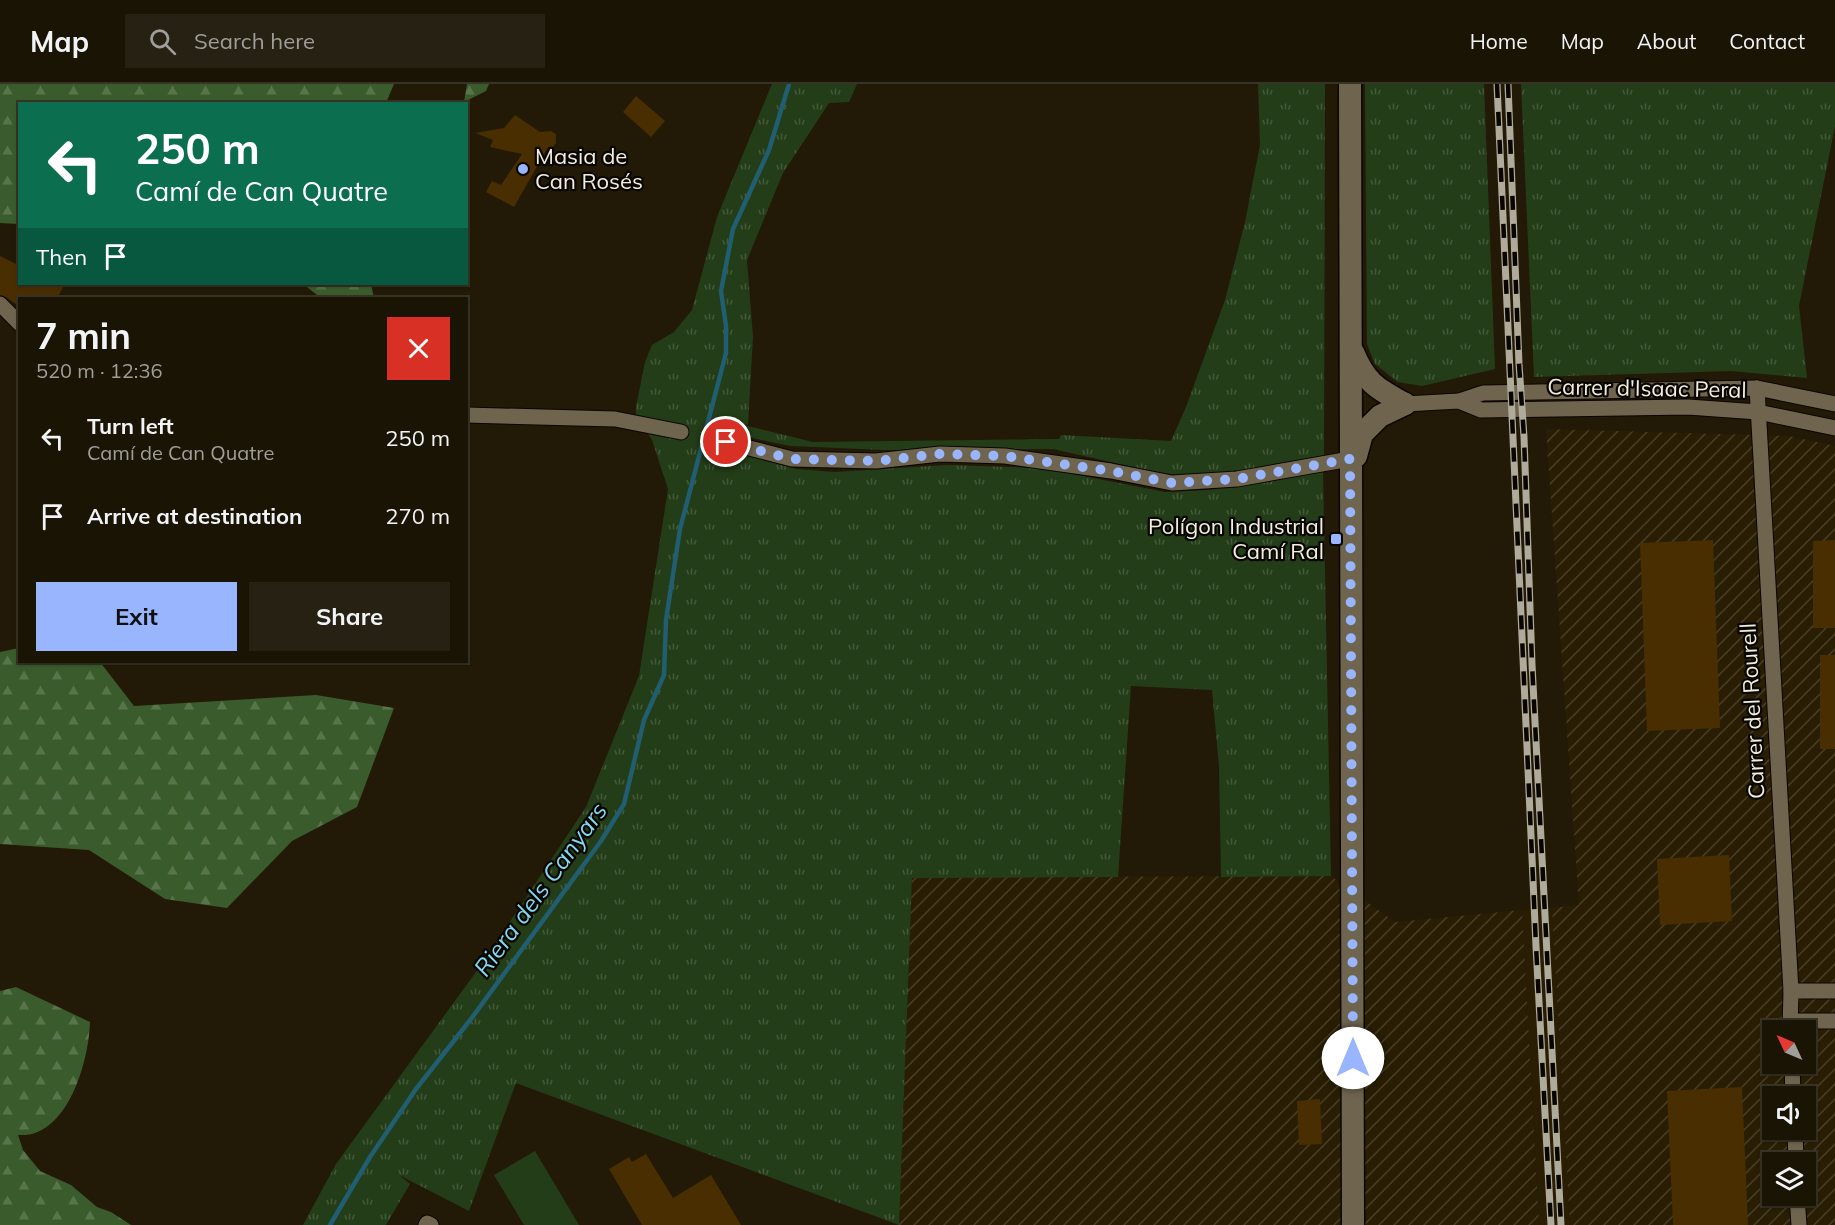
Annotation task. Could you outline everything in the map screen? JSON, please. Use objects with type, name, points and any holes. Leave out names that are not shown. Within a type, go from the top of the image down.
[{"type":"street","points":[[1350,84],[1353,1225]]},
{"type":"street","points":[[0,304],[18,322]]},
{"type":"street","points":[[1352,349],[1362,373],[1378,390],[1405,404]]},
{"type":"street","name":"Carrer d'Isaac Peral","points":[[1405,404],[1459,401],[1483,393],[1757,388],[1835,404]]},
{"type":"street","name":"Carrer del Rourell","points":[[1757,388],[1791,991],[1790,1020]]},
{"type":"street","name":"Carrer d'Isaac Peral","points":[[1459,401],[1481,410],[1689,408],[1758,412],[1835,428]]},
{"type":"street","points":[[1351,466],[1362,434],[1380,416],[1405,404]]},
{"type":"street","points":[[468,415],[615,419],[681,432]]},
{"type":"street","points":[[726,442],[792,459],[876,461],[940,454],[1005,456],[1111,471],[1172,483],[1237,479],[1351,466]]},
{"type":"street","points":[[1791,991],[1835,991]]},
{"type":"street","points":[[1816,1023],[1835,1021]]},
{"type":"street","points":[[1798,1206],[1799,1225]]},
{"type":"shaded area","points":[[1546,429],[1789,436],[1835,446],[1835,1225],[1570,1225],[1552,908],[1579,905]]},
{"type":"shaded area","points":[[1331,876],[1395,922],[1522,910],[1539,1225],[899,1225],[912,877]]},
{"type":"shaded area","points":[[1552,908],[1570,1225],[1539,1225],[1522,910]]},
{"type":"green space","points":[[0,84],[394,84],[386,102],[18,102],[18,224],[0,223]]},
{"type":"green space","points":[[467,84],[489,84],[486,91],[464,102]]},
{"type":"green space","points":[[772,84],[857,84],[849,102],[829,103],[783,173],[747,260],[753,337],[748,425],[740,424],[813,442],[1059,439],[1061,435],[1171,441],[1186,407],[1225,300],[1245,222],[1260,145],[1258,84],[1325,84],[1324,455],[1224,475],[1164,474],[1053,449],[886,450],[790,446],[725,432],[721,448],[796,469],[835,472],[946,465],[1042,468],[1165,492],[1210,490],[1323,470],[1331,876],[1221,877],[1219,766],[1212,690],[1131,686],[1118,877],[912,878],[899,1225],[516,1083],[469,1211],[399,1175],[410,1184],[386,1225],[303,1225],[336,1164],[484,961],[586,807],[639,676],[668,489],[652,440],[636,416],[645,362],[652,345],[674,332],[692,310],[717,217]]},
{"type":"green space","points":[[1365,84],[1484,84],[1495,369],[1422,386],[1398,382],[1375,364],[1367,344]]},
{"type":"green space","points":[[1521,84],[1835,84],[1835,126],[1799,306],[1807,378],[1731,371],[1534,377]]},
{"type":"green space","points":[[304,285],[371,285],[374,297],[320,297]]},
{"type":"green space","points":[[18,648],[18,663],[101,663],[134,706],[316,695],[394,708],[357,807],[292,841],[227,908],[165,899],[89,850],[0,844],[0,652]]},
{"type":"green space","points":[[16,987],[90,1022],[82,1070],[68,1103],[58,1117],[46,1127],[32,1134],[18,1135],[23,1150],[40,1171],[71,1185],[97,1207],[111,1212],[131,1225],[0,1225],[0,991]]},
{"type":"green space","points":[[535,1151],[579,1225],[524,1225],[494,1175]]},
{"type":"building","points":[[636,96],[665,121],[651,137],[623,112]]},
{"type":"building","name":"Masia de Can Rosés","points":[[515,115],[540,132],[551,131],[556,134],[556,143],[552,148],[548,147],[514,207],[486,192],[492,181],[501,185],[522,154],[490,147],[493,140],[475,133],[504,128]]},
{"type":"building","points":[[0,256],[18,265],[18,285],[64,285],[58,297],[18,297],[18,306],[0,295]]},
{"type":"building","points":[[1713,540],[1720,728],[1647,731],[1640,543]]},
{"type":"building","points":[[1835,540],[1835,628],[1813,628],[1813,541]]},
{"type":"building","points":[[1820,655],[1835,655],[1835,749],[1820,749]]},
{"type":"building","points":[[1729,855],[1732,921],[1660,925],[1657,859]]},
{"type":"building","points":[[1742,1087],[1748,1225],[1673,1225],[1667,1091]]},
{"type":"building","points":[[1320,1099],[1322,1144],[1299,1145],[1297,1101]]},
{"type":"building","points":[[646,1154],[673,1198],[711,1175],[741,1225],[642,1225],[609,1169],[629,1157],[632,1162]]},
{"type":"waterway","name":"Riera dels Canyars","points":[[330,1225],[370,1157],[416,1089],[471,1019],[601,841],[624,804],[644,720],[664,675],[666,620],[680,529],[726,353],[726,326],[721,291],[733,229],[769,150],[789,84]]},
{"type":"railway","points":[[1497,84],[1551,1225]]},
{"type":"railway","points":[[1508,84],[1532,664],[1561,1225]]},
{"type":"place","name":"Masia de Can Rosés","points":[[523,169]]},
{"type":"place","name":"Polígon Industrial Camí Ral","points":[[1336,539]]},
{"type":"route","points":[[726,442],[792,459],[876,461],[940,454],[1005,456],[1111,471],[1172,483],[1237,479],[1350,459],[1353,1058]]}]
